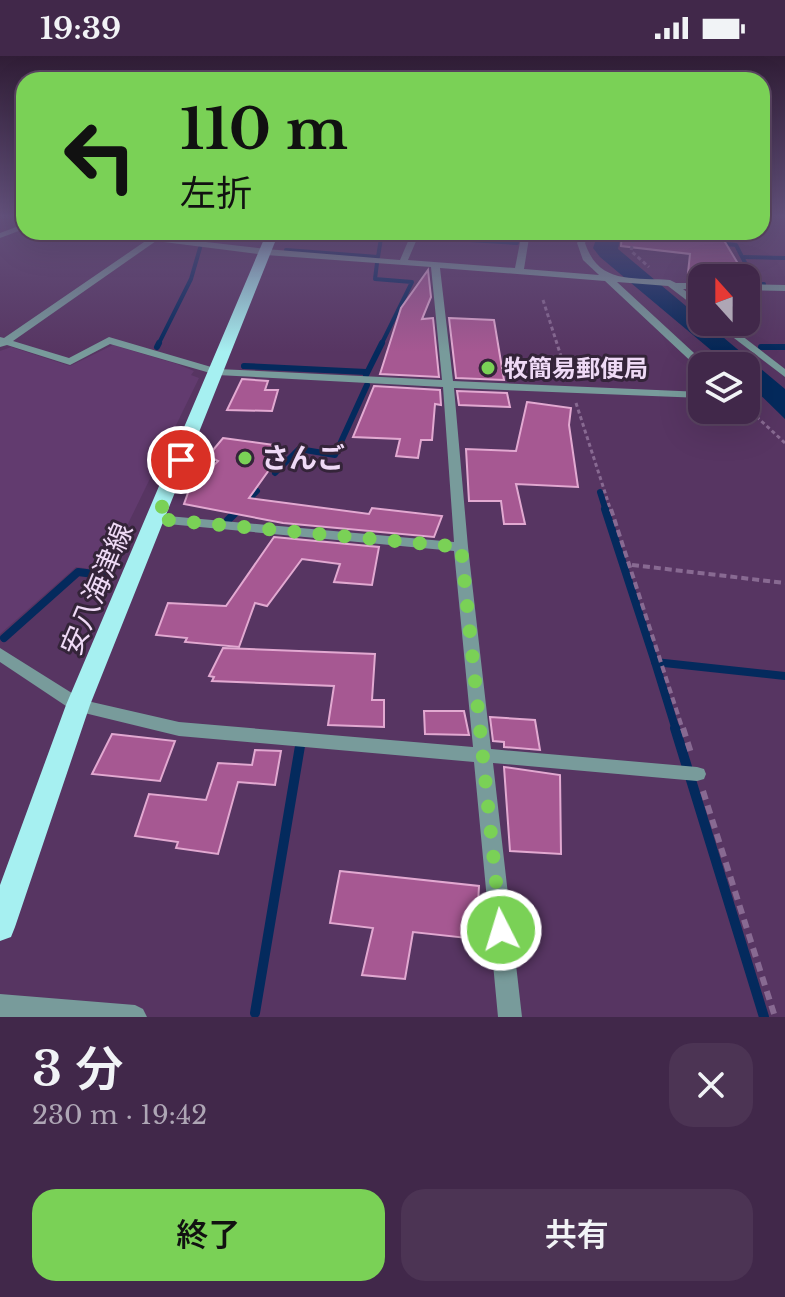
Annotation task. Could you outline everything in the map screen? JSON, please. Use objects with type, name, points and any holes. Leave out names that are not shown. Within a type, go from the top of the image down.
[{"type":"main road","name":"安八海津線","points":[[0,927],[78,705],[262,262]]},
{"type":"street","points":[[2,343],[121,262]]},
{"type":"street","points":[[396,262],[688,285]]},
{"type":"street","points":[[519,273],[521,262]]},
{"type":"street","points":[[593,262],[688,353]]},
{"type":"street","points":[[435,266],[510,1017]]},
{"type":"street","points":[[668,284],[688,299]]},
{"type":"street","points":[[760,287],[785,288]]},
{"type":"street","points":[[736,336],[785,374]]},
{"type":"street","points":[[2,343],[70,362],[109,340],[217,372],[688,394]]},
{"type":"street","points":[[157,519],[461,547]]},
{"type":"street","points":[[0,654],[78,705],[179,729],[697,774]]},
{"type":"street","points":[[0,1006],[135,1017]]},
{"type":"path","points":[[643,262],[668,284]]},
{"type":"path","points":[[543,300],[775,1017]]},
{"type":"path","points":[[760,420],[785,443]]},
{"type":"path","points":[[631,565],[785,583]]},
{"type":"shaded area","points":[[113,345],[177,364],[194,371],[191,375],[199,378],[105,571],[76,567],[0,634],[0,351],[11,347],[70,366]]},
{"type":"water","points":[[606,262],[633,262],[688,308],[688,331]]},
{"type":"water","points":[[694,336],[722,336],[741,352],[713,352]]},
{"type":"water","points":[[760,368],[785,389],[785,419],[760,395]]},
{"type":"building","points":[[689,262],[738,264],[689,264]]},
{"type":"building","points":[[428,270],[431,297],[422,319],[433,318],[439,377],[380,374],[401,308]]},
{"type":"building","points":[[449,318],[494,320],[504,380],[456,378]]},
{"type":"building","points":[[242,379],[268,381],[265,390],[278,390],[272,411],[227,410]]},
{"type":"building","points":[[374,386],[440,390],[441,405],[435,404],[432,440],[421,440],[418,458],[396,456],[400,439],[353,437]]},
{"type":"building","points":[[457,391],[507,393],[510,407],[459,405]]},
{"type":"building","points":[[527,402],[571,408],[569,425],[578,487],[516,484],[525,524],[504,524],[501,501],[469,501],[466,449],[516,451]]},
{"type":"building","points":[[223,438],[274,445],[266,454],[279,456],[249,498],[369,514],[372,508],[442,516],[434,537],[283,523],[184,504],[189,490],[218,461],[208,456]]},
{"type":"building","points":[[274,537],[379,547],[372,585],[334,582],[340,564],[302,559],[267,606],[255,603],[239,647],[185,642],[187,638],[156,635],[168,603],[226,606]]},
{"type":"building","points":[[223,648],[375,654],[372,700],[384,700],[384,727],[328,725],[334,686],[212,681],[214,677],[209,676]]},
{"type":"building","points":[[424,711],[464,711],[469,735],[425,734]]},
{"type":"building","points":[[490,717],[535,720],[540,750],[504,747],[504,742],[493,741]]},
{"type":"building","points":[[112,734],[175,741],[160,781],[92,774]]},
{"type":"building","points":[[255,750],[281,751],[275,785],[238,782],[218,854],[176,848],[178,842],[135,836],[149,794],[206,800],[218,763],[252,765]]},
{"type":"building","points":[[504,767],[560,775],[561,854],[510,851]]},
{"type":"building","points":[[340,871],[479,886],[476,939],[413,932],[405,979],[362,975],[373,928],[330,923]]},
{"type":"waterway","points":[[157,347],[191,279],[196,262]]},
{"type":"waterway","points":[[745,262],[756,284],[764,284]]},
{"type":"waterway","points":[[377,263],[375,279],[412,282],[381,345]]},
{"type":"waterway","points":[[366,375],[381,345]]},
{"type":"waterway","points":[[761,347],[785,347]]},
{"type":"waterway","points":[[244,366],[366,372]]},
{"type":"waterway","points":[[275,473],[299,449],[335,455],[367,385]]},
{"type":"waterway","points":[[228,520],[257,491]]},
{"type":"waterway","points":[[600,492],[606,511]]},
{"type":"waterway","points":[[605,509],[655,662]]},
{"type":"waterway","points":[[4,638],[78,572],[102,575]]},
{"type":"waterway","points":[[655,662],[785,676]]},
{"type":"waterway","points":[[655,662],[676,730]]},
{"type":"waterway","points":[[675,728],[764,1017]]},
{"type":"waterway","points":[[255,1013],[300,746]]},
{"type":"place","name":"牧簡易郵便局","points":[[488,368]]},
{"type":"place","name":"さんご","points":[[245,458]]},
{"type":"route","points":[[181,460],[157,519],[461,547],[501,930]]}]
